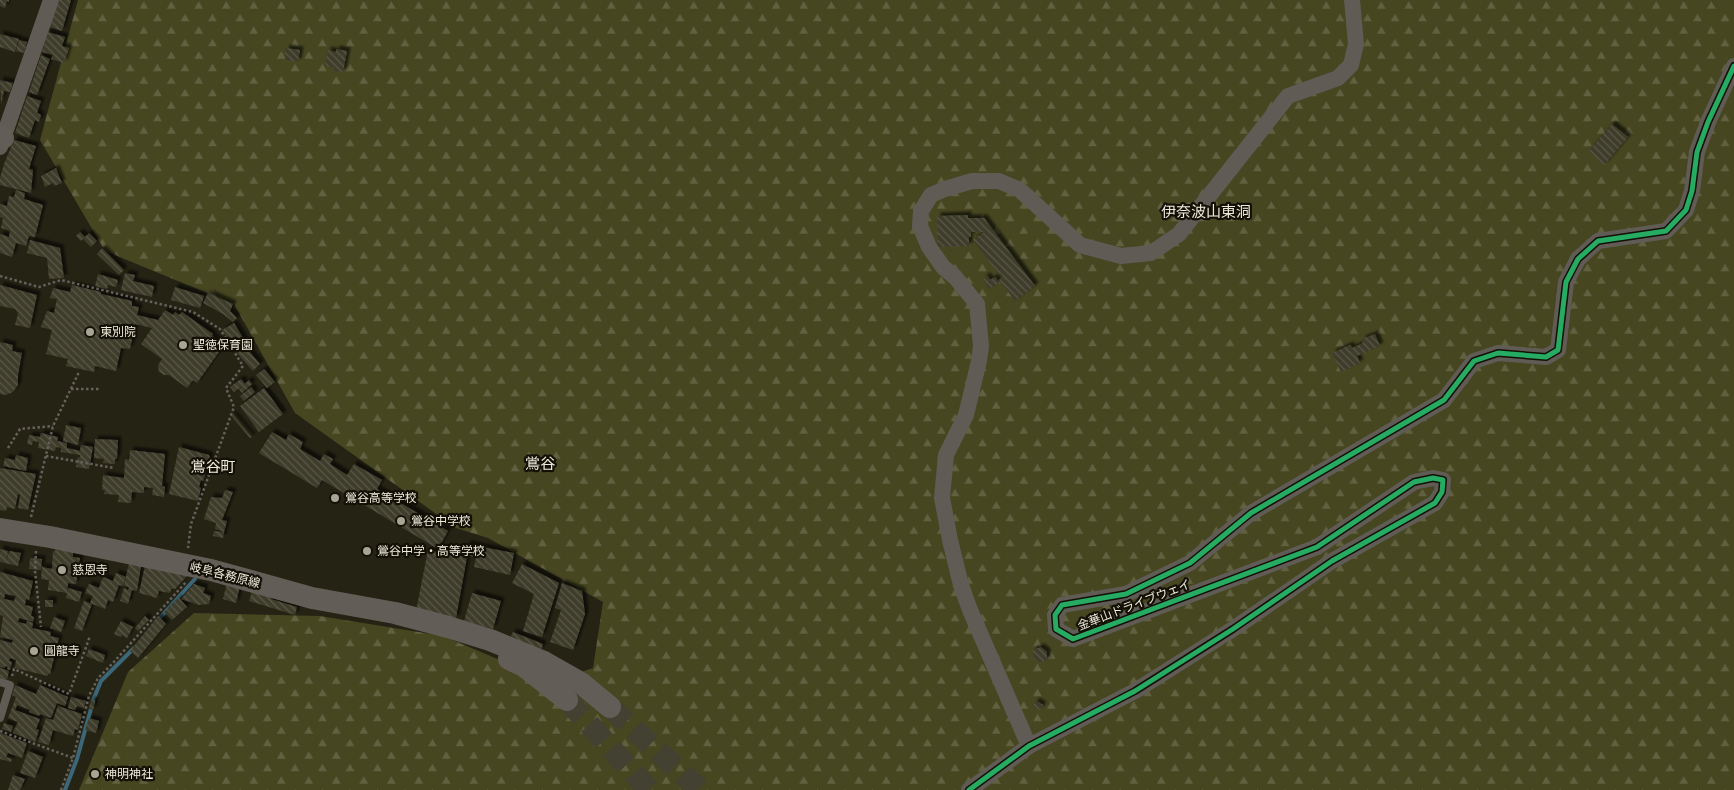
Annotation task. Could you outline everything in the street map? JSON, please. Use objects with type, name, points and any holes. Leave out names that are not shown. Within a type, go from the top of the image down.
[{"type":"main road","name":"岐阜各務原線","points":[[0,529],[32,539],[193,566],[312,598],[395,613],[448,627],[490,640],[544,662],[581,683],[610,707]]},
{"type":"main road","name":"岐阜各務原線","points":[[448,627],[524,666],[567,700]]},
{"type":"street","points":[[1,141],[51,0]]},
{"type":"street","points":[[1029,746],[970,610],[961,585],[950,540],[942,498],[946,455],[966,416],[981,346],[977,304],[955,277],[943,267],[929,247],[920,226],[921,211],[931,195],[945,189],[972,181],[999,181],[1020,190],[1080,245],[1121,256],[1151,253],[1179,234],[1288,96],[1338,78],[1351,64],[1356,44],[1352,0]]},
{"type":"street","name":"金華山ドライブウェイ","points":[[969,790],[1029,746],[1135,691],[1233,629],[1332,561],[1435,503],[1442,492],[1443,480],[1433,478],[1414,482],[1317,548],[1073,639],[1056,630],[1054,615],[1062,605],[1126,594],[1190,563],[1251,513],[1444,400],[1474,361],[1498,353],[1546,357],[1558,350],[1566,282],[1578,259],[1598,241],[1666,231],[1686,210],[1692,191],[1697,152],[1708,122],[1734,66]]},
{"type":"lane","points":[[0,682],[10,685],[0,718]]},
{"type":"path","points":[[0,276],[39,287],[61,280],[193,312],[220,329],[244,366],[226,388],[234,407],[191,524],[193,566],[112,664],[98,678],[90,696],[73,758],[61,790]]},
{"type":"path","points":[[41,627],[32,539],[53,426],[79,372]]},
{"type":"path","points":[[71,389],[100,389]]},
{"type":"path","points":[[8,448],[20,429],[53,426]]},
{"type":"path","points":[[46,456],[114,468]]},
{"type":"path","points":[[10,685],[14,669],[69,694],[90,636]]},
{"type":"path","points":[[0,731],[73,758]]},
{"type":"green space","points":[[78,0],[1734,0],[1734,790],[79,790],[128,672],[194,613],[320,616],[443,636],[552,682],[593,668],[603,602],[488,538],[456,528],[295,413],[234,304],[105,251],[40,140]]},
{"type":"building","points":[[0,0],[9,0],[5,8],[0,6]]},
{"type":"building","points":[[58,0],[71,0],[62,31],[50,27]]},
{"type":"building","points":[[48,32],[65,37],[62,46],[69,48],[64,63],[51,59],[53,55],[42,52]]},
{"type":"building","points":[[0,34],[19,39],[15,52],[0,47]]},
{"type":"building","points":[[19,40],[27,42],[24,53],[16,51]]},
{"type":"building","points":[[286,48],[300,50],[298,62],[285,60]]},
{"type":"building","points":[[336,49],[347,51],[343,72],[334,71],[334,67],[325,66],[328,50],[336,52]]},
{"type":"building","points":[[41,55],[50,59],[37,95],[29,92]]},
{"type":"building","points":[[0,80],[13,83],[10,92],[4,91],[1,105]]},
{"type":"building","points":[[27,96],[41,101],[37,113],[41,115],[39,122],[35,120],[29,138],[15,133]]},
{"type":"building","points":[[1612,124],[1628,137],[1604,165],[1589,151]]},
{"type":"building","points":[[14,140],[36,146],[29,169],[33,170],[31,193],[0,185],[4,164]]},
{"type":"building","points":[[56,168],[62,183],[54,186],[53,183],[45,187],[41,176]]},
{"type":"building","points":[[16,190],[25,193],[24,199],[43,205],[35,237],[29,236],[26,246],[16,243],[12,257],[0,253],[0,234],[9,237],[10,231],[1,228],[3,218],[0,217],[0,204],[7,206],[9,196],[14,197]]},
{"type":"building","points":[[968,215],[968,218],[984,218],[1035,286],[1015,301],[999,280],[1003,276],[1001,273],[999,275],[973,240],[984,232],[971,232],[969,246],[938,247],[937,216]]},
{"type":"building","points":[[80,232],[85,237],[89,233],[97,241],[91,247],[83,239],[81,241],[76,236]]},
{"type":"building","points":[[30,240],[60,248],[64,278],[49,279],[47,258],[27,253]]},
{"type":"building","points":[[102,248],[124,270],[119,275],[97,254]]},
{"type":"building","points":[[125,273],[135,275],[133,281],[154,286],[152,297],[121,290]]},
{"type":"building","points":[[98,274],[118,280],[116,287],[108,285],[107,289],[95,286]]},
{"type":"building","points":[[987,276],[990,280],[995,277],[999,283],[989,289],[983,278]]},
{"type":"building","points":[[0,285],[37,295],[30,328],[15,325],[18,313],[15,309],[0,306]]},
{"type":"building","points":[[72,285],[132,301],[132,306],[139,307],[137,315],[158,320],[165,310],[173,315],[175,312],[179,315],[182,312],[213,334],[212,336],[217,339],[214,342],[221,349],[197,383],[193,380],[187,388],[169,375],[159,372],[158,365],[162,359],[141,344],[152,328],[135,324],[130,349],[121,348],[116,371],[95,366],[94,372],[66,366],[68,359],[46,354],[52,330],[41,327],[47,311],[54,313],[57,299],[50,298],[53,288],[70,292]]},
{"type":"building","points":[[175,287],[204,296],[200,308],[171,300]]},
{"type":"building","points":[[208,293],[233,304],[230,311],[237,318],[233,322],[203,303]]},
{"type":"building","points":[[234,323],[245,341],[233,348],[222,330]]},
{"type":"building","points":[[1375,334],[1380,346],[1357,356],[1360,363],[1341,372],[1332,353],[1350,345],[1352,348],[1363,343],[1362,339]]},
{"type":"building","points":[[0,342],[13,345],[12,351],[22,353],[18,385],[13,392],[6,395],[0,394]]},
{"type":"building","points":[[243,344],[260,364],[253,371],[235,351]]},
{"type":"building","points":[[264,369],[275,382],[267,388],[256,375]]},
{"type":"building","points":[[241,379],[245,384],[234,392],[230,387]]},
{"type":"building","points":[[249,380],[252,384],[242,393],[239,389]]},
{"type":"building","points":[[251,387],[255,392],[244,401],[240,396]]},
{"type":"building","points":[[264,388],[283,414],[259,432],[240,406]]},
{"type":"building","points":[[233,414],[252,437],[250,438],[231,416]]},
{"type":"building","points":[[66,425],[81,428],[78,445],[63,441]]},
{"type":"building","points":[[272,432],[286,440],[289,434],[303,442],[300,449],[320,461],[324,454],[333,459],[330,464],[347,475],[354,464],[382,480],[377,489],[448,531],[438,549],[322,480],[317,488],[259,453]]},
{"type":"building","points":[[41,433],[58,437],[57,441],[67,443],[67,448],[80,451],[81,445],[93,447],[89,469],[76,467],[80,455],[61,452],[61,448],[56,447],[55,451],[38,448],[39,442],[33,441],[32,445],[27,444],[29,435],[40,437]]},
{"type":"building","points":[[95,439],[118,440],[115,464],[103,463],[104,459],[94,458]]},
{"type":"building","points":[[179,447],[209,455],[210,458],[203,481],[201,480],[199,487],[201,488],[198,501],[169,494]]},
{"type":"building","points":[[130,450],[165,454],[162,486],[165,487],[164,497],[152,495],[153,488],[144,487],[144,493],[132,492],[131,503],[118,502],[119,495],[104,494],[105,490],[102,490],[103,475],[124,478],[125,459],[129,460]]},
{"type":"building","points":[[16,455],[28,458],[26,471],[3,466],[5,458],[15,460]]},
{"type":"building","points":[[0,468],[36,474],[28,510],[18,508],[20,495],[18,494],[15,509],[7,507],[6,511],[0,510]]},
{"type":"building","points":[[225,490],[233,492],[222,520],[227,521],[224,532],[215,529],[216,523],[204,519],[211,497],[222,498]]},
{"type":"building","points":[[214,531],[224,532],[223,538],[213,536]]},
{"type":"building","points":[[467,544],[514,553],[510,575],[474,567],[476,557],[465,555]]},
{"type":"building","points":[[56,548],[73,552],[73,557],[80,558],[76,584],[68,583],[67,593],[48,590],[49,580],[41,579],[42,567],[52,569],[53,551]]},
{"type":"building","points":[[0,549],[8,551],[7,560],[9,551],[21,553],[18,566],[0,562]]},
{"type":"building","points":[[428,550],[467,557],[456,618],[416,611]]},
{"type":"building","points":[[30,558],[42,559],[41,570],[29,569]]},
{"type":"building","points":[[129,563],[141,566],[137,591],[132,590],[128,604],[120,601],[124,588],[128,590],[129,587],[124,586]]},
{"type":"building","points":[[522,564],[559,583],[542,637],[523,631],[534,594],[512,583]]},
{"type":"building","points":[[145,566],[188,575],[175,589],[171,589],[170,593],[159,591],[157,598],[139,593]]},
{"type":"building","points":[[0,572],[33,581],[29,600],[26,599],[25,605],[33,607],[31,616],[34,617],[33,622],[19,618],[18,622],[26,624],[27,621],[33,623],[32,628],[51,632],[50,636],[59,638],[48,676],[15,668],[16,660],[10,658],[9,661],[12,662],[10,670],[5,666],[5,668],[0,667],[0,640],[12,643],[13,640],[0,637],[3,616],[0,615]],"holes":[[[5,594],[16,596],[14,601],[4,599]]]},
{"type":"building","points":[[116,573],[126,577],[123,586],[119,585],[113,602],[108,600],[105,609],[90,603],[93,596],[85,593],[89,584],[99,588],[103,577],[113,581]]},
{"type":"building","points":[[227,583],[240,586],[236,603],[223,599]]},
{"type":"building","points":[[562,583],[582,591],[585,614],[573,650],[550,642],[561,610],[555,608]]},
{"type":"building","points":[[194,584],[205,588],[203,593],[211,596],[209,604],[199,605],[181,599]]},
{"type":"building","points":[[68,588],[82,592],[79,602],[66,598]]},
{"type":"building","points":[[253,589],[273,595],[271,599],[297,607],[295,615],[249,601]]},
{"type":"building","points":[[472,593],[501,601],[493,629],[464,621]]},
{"type":"building","points":[[179,598],[187,607],[172,620],[164,612]]},
{"type":"building","points":[[45,600],[53,600],[53,607],[45,607]]},
{"type":"building","points":[[84,601],[92,604],[82,631],[74,628]]},
{"type":"building","points":[[145,616],[149,620],[138,631],[135,628]]},
{"type":"building","points":[[158,616],[166,624],[138,658],[130,651]]},
{"type":"building","points":[[54,617],[65,621],[61,632],[50,628]]},
{"type":"building","points":[[121,621],[133,627],[127,638],[114,634]]},
{"type":"building","points":[[513,632],[543,644],[541,650],[510,638]]},
{"type":"building","points":[[1041,647],[1047,652],[1047,660],[1039,663],[1033,658],[1033,650]]},
{"type":"building","points":[[89,649],[105,655],[103,663],[86,656]]},
{"type":"building","points":[[0,668],[9,671],[7,680],[0,678]]},
{"type":"building","points":[[15,685],[36,694],[40,685],[68,697],[65,706],[57,703],[51,718],[40,714],[39,716],[17,705],[15,710],[40,719],[36,729],[39,730],[35,742],[13,733],[18,722],[8,718],[16,697],[12,695]]},
{"type":"building","points":[[71,697],[86,701],[84,708],[77,706],[75,710],[68,708]]},
{"type":"building","points":[[91,700],[95,701],[93,710],[89,709]]},
{"type":"building","points":[[1036,701],[1043,705],[1040,710],[1033,706]]},
{"type":"building","points":[[58,706],[82,714],[78,730],[75,729],[73,736],[53,730],[49,745],[38,742],[46,718],[53,720]]},
{"type":"building","points":[[89,718],[99,721],[96,733],[85,730]]},
{"type":"building","points":[[4,723],[13,726],[11,732],[2,729]]},
{"type":"building","points":[[0,733],[27,743],[22,758],[8,753],[6,757],[12,759],[11,762],[0,759]]},
{"type":"building","points":[[28,751],[43,757],[35,778],[20,773]]},
{"type":"building","points":[[13,775],[25,779],[20,790],[8,790]]},
{"type":"waterway","points":[[158,620],[195,579]]},
{"type":"waterway","points":[[65,790],[77,759],[94,698],[101,681],[134,648]]},
{"type":"tunnel","points":[[567,700],[649,790]]},
{"type":"tunnel","points":[[610,707],[700,790]]},
{"type":"cycle path","points":[[969,790],[1029,746],[1135,691],[1233,629],[1332,561],[1435,503],[1442,492],[1443,480],[1433,478],[1414,482],[1317,547],[1073,639],[1056,629],[1055,615],[1062,605],[1126,594],[1190,563],[1251,513],[1444,400],[1474,361],[1498,353],[1546,357],[1558,350],[1566,282],[1578,259],[1598,241],[1666,231],[1686,210],[1692,191],[1697,152],[1708,122],[1734,66]]},
{"type":"place","name":"東別院","points":[[90,332]]},
{"type":"place","name":"聖徳保育園","points":[[183,345]]},
{"type":"place","name":"鶯谷高等学校","points":[[335,498]]},
{"type":"place","name":"鶯谷中学校","points":[[401,521]]},
{"type":"place","name":"鶯谷中学・高等学校","points":[[367,551]]},
{"type":"place","name":"慈恩寺","points":[[62,570]]},
{"type":"place","name":"圓龍寺","points":[[34,651]]},
{"type":"place","name":"神明神社","points":[[95,774]]},
{"type":"district","name":"伊奈波山東洞","points":[[1206,212]]},
{"type":"district","name":"鴬谷","points":[[540,464]]},
{"type":"district","name":"鴬谷町","points":[[213,467]]}]
